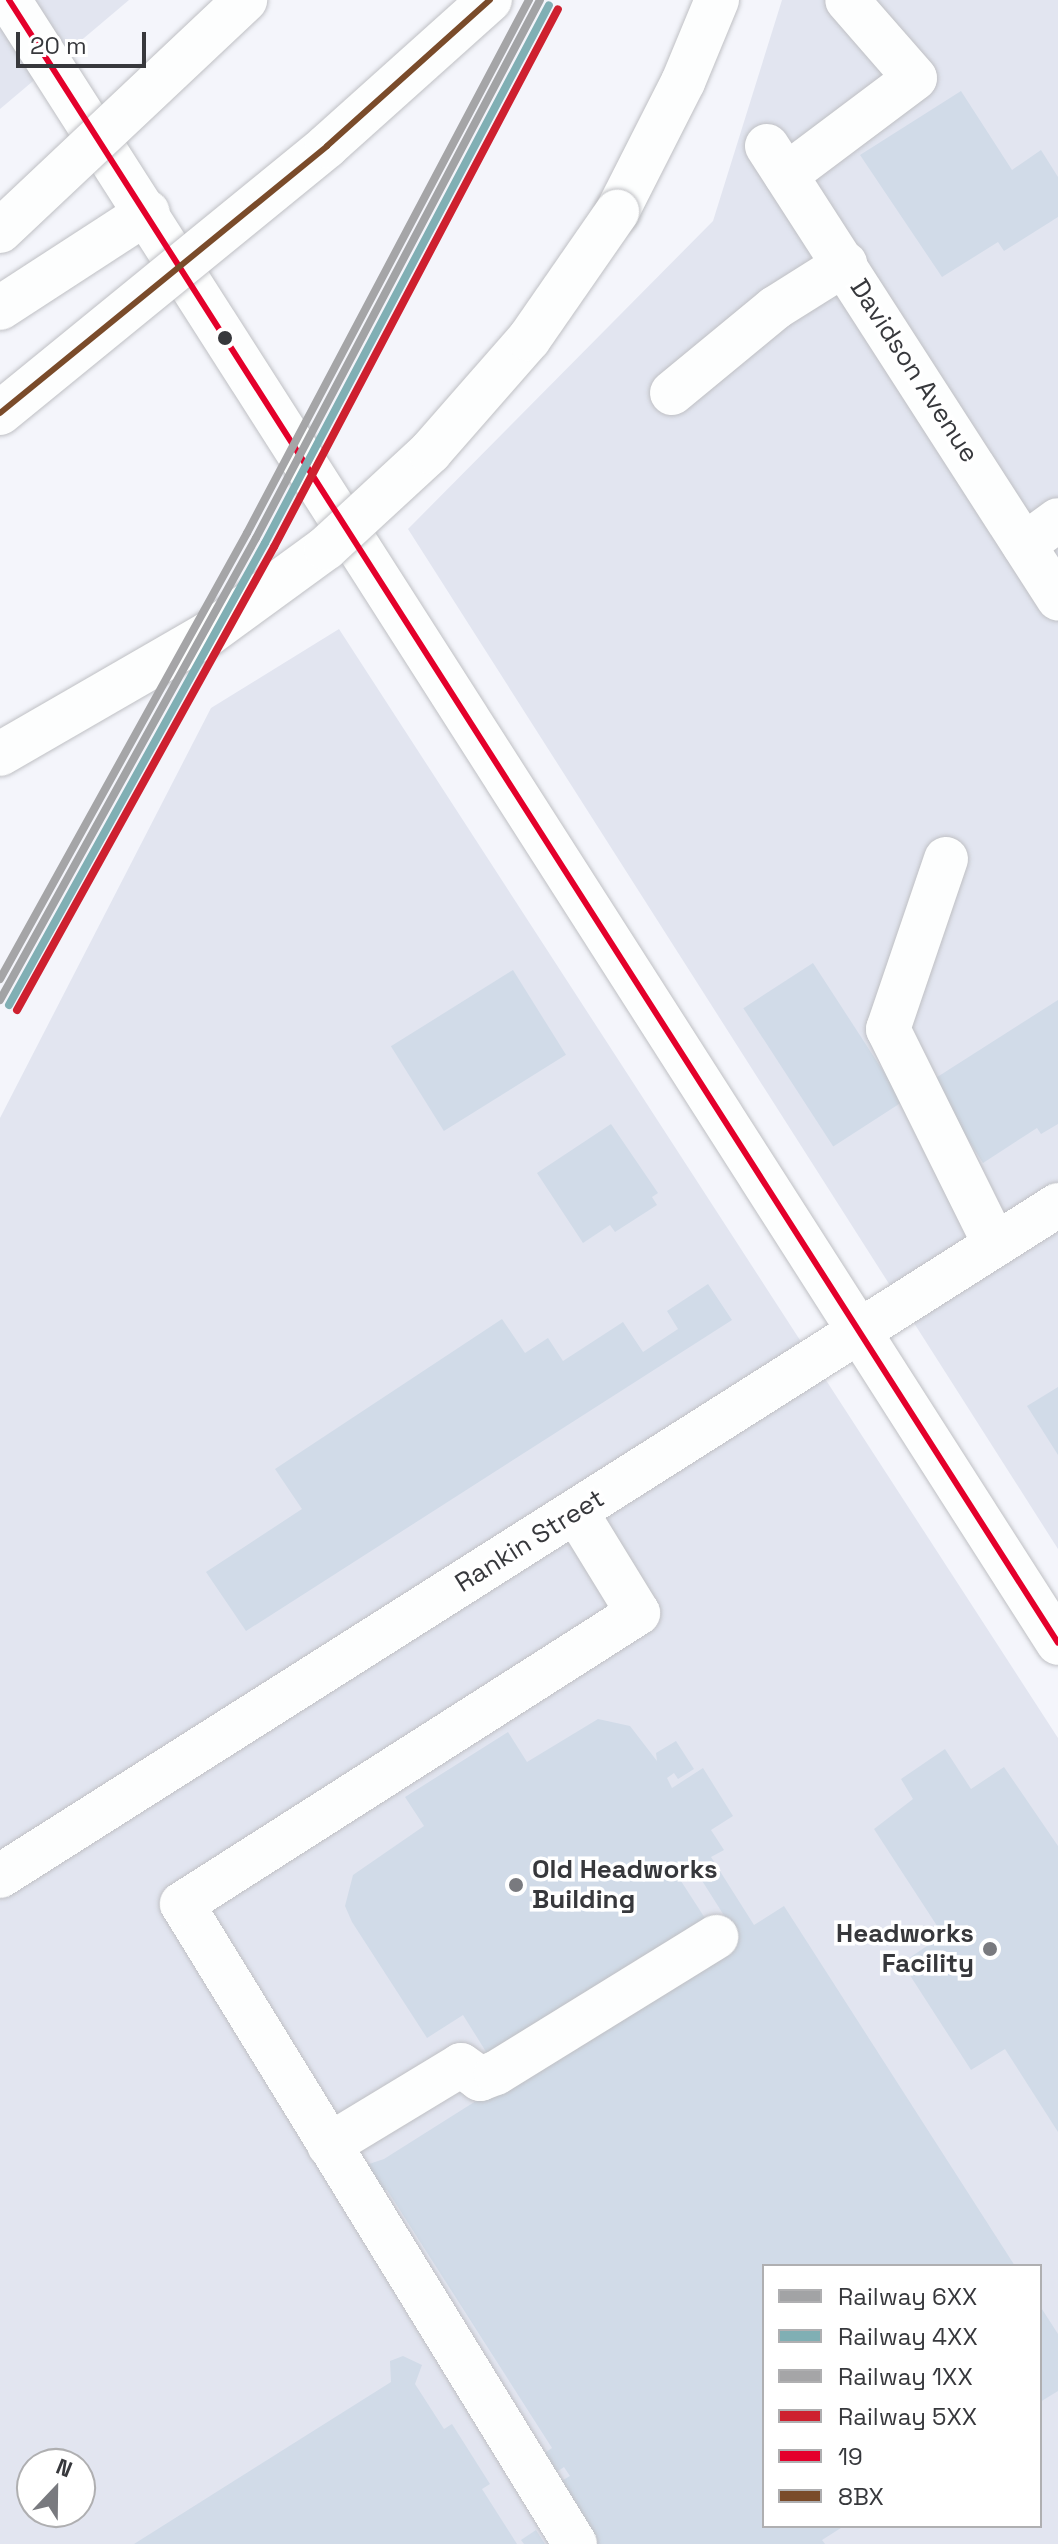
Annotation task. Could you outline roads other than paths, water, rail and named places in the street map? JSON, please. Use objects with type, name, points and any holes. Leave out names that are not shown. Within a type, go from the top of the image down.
[{"type":"main road","points":[[9,0],[148,212],[1058,1643]]},
{"type":"main road","points":[[0,231],[245,0]]},
{"type":"main road","points":[[0,413],[302,167],[490,0]]},
{"type":"main road","points":[[0,754],[208,634],[326,548],[430,452],[529,339],[617,212],[683,82],[717,0]]},
{"type":"main road","name":"Davidson Avenue","points":[[847,0],[915,78],[777,160],[845,264],[1041,532],[1058,598]]},
{"type":"main road","points":[[0,308],[148,212]]},
{"type":"main road","points":[[672,393],[775,308],[845,264]]},
{"type":"main road","points":[[946,859],[888,1029],[995,1245]]},
{"type":"main road","name":"Rankin Street","points":[[0,1876],[1058,1205]]},
{"type":"main road","points":[[575,2544],[182,1904],[638,1613],[576,1512]]},
{"type":"main road","points":[[329,2145],[461,2065],[480,2079],[496,2073],[716,1937]]},
{"type":"rail line","name":"1XX","points":[[0,979],[247,533],[529,0]]},
{"type":"rail line","name":"6XX","points":[[0,1000],[256,538],[540,0]]},
{"type":"rail line","name":"4XX","points":[[9,1005],[265,543],[549,5]]},
{"type":"rail line","name":"5XX","points":[[17,1010],[274,547],[558,9]]},
{"type":"place","name":"Old Headworks Building","points":[[516,1885]]},
{"type":"place","name":"Headworks Facility","points":[[990,1949]]}]
